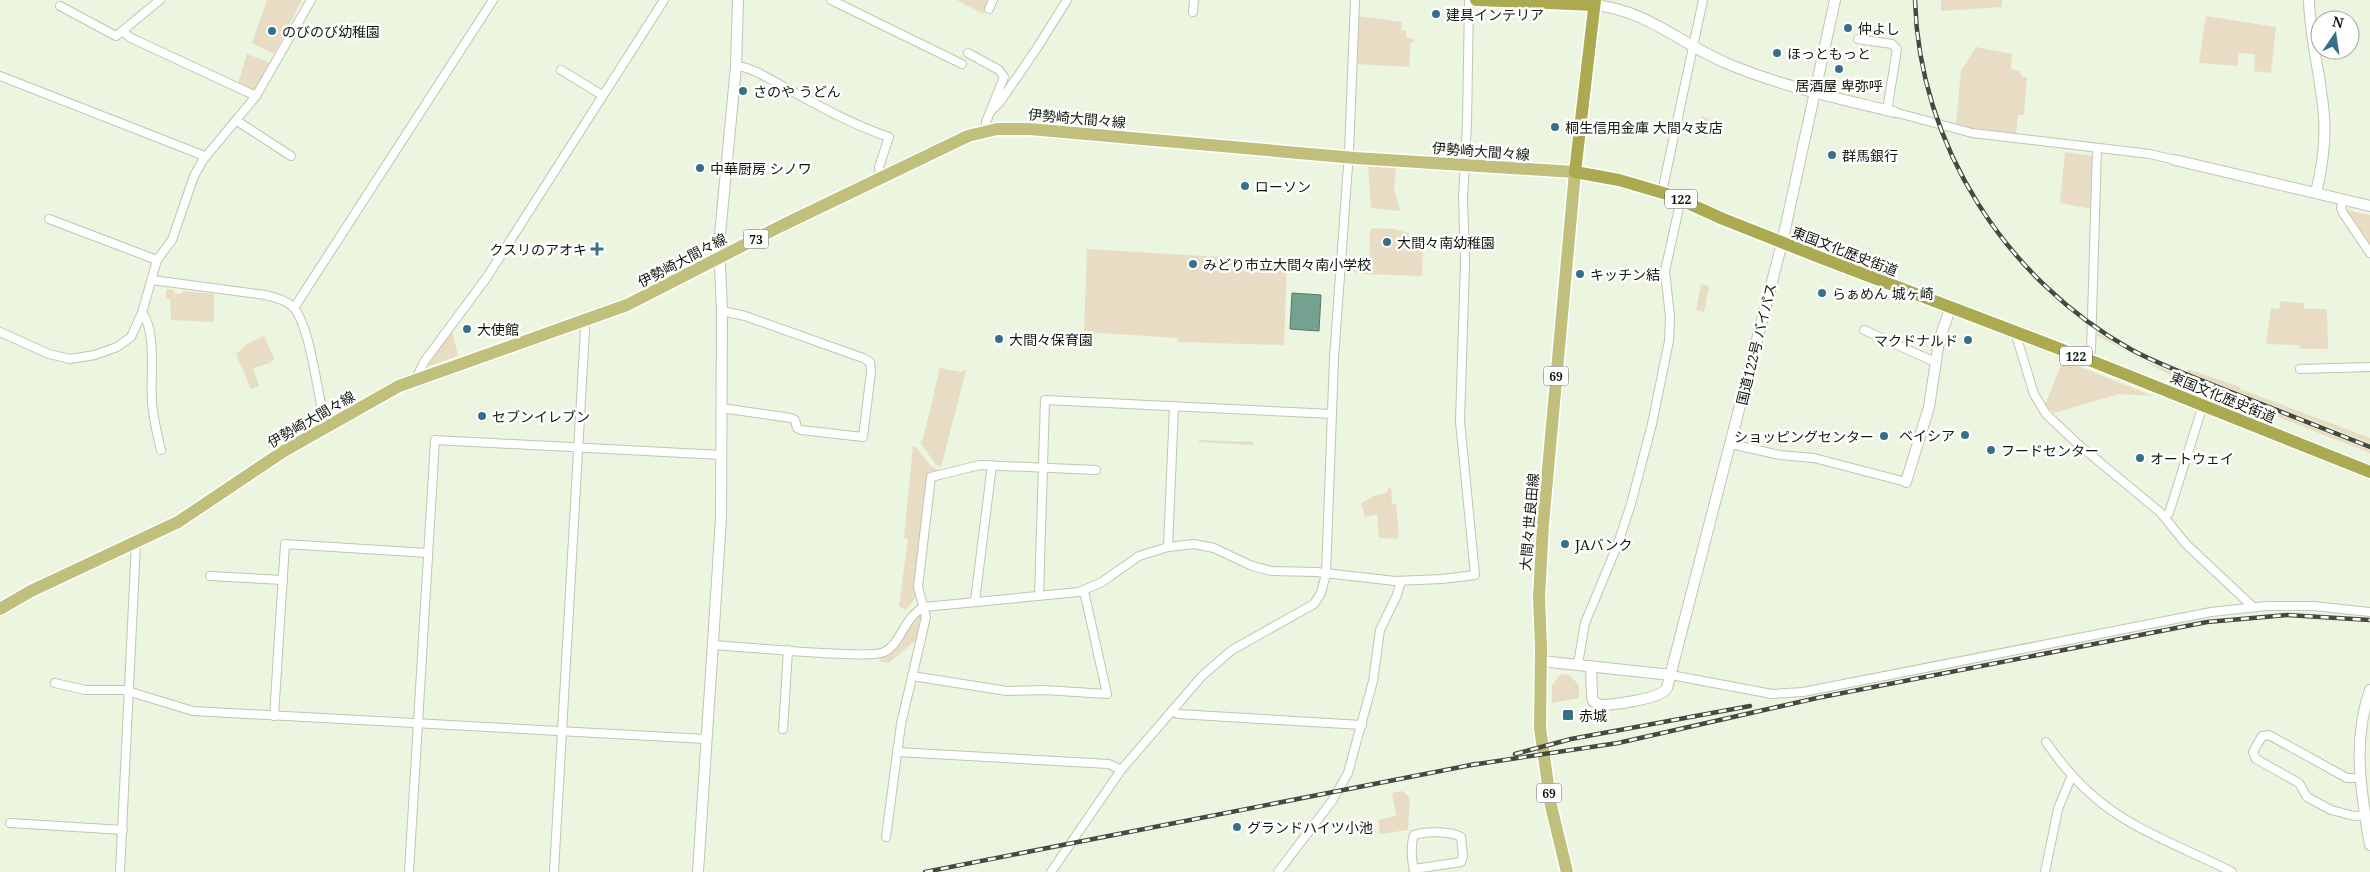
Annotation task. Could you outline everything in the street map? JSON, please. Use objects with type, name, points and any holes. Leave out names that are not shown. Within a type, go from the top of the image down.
[{"type":"highway","points":[[1476,0],[1595,2],[1575,172]]},
{"type":"highway","name":"東国文化歴史街道","points":[[1575,172],[1619,180],[1681,199],[1724,220],[1782,243],[1950,309],[2089,360],[2370,472]]},
{"type":"main road","name":"伊勢崎大間々線","points":[[0,609],[67,573],[136,543],[198,510],[284,451],[386,393],[416,379],[645,297],[720,257],[880,177],[958,140],[987,130],[1030,129],[1348,157],[1575,172]]},
{"type":"main road","name":"大間々世良田線","points":[[1567,872],[1557,837],[1540,728],[1541,661],[1538,596],[1542,524],[1575,172]]},
{"type":"street","points":[[60,6],[116,36],[160,0]]},
{"type":"street","points":[[0,332],[49,354],[70,360],[95,355],[127,340],[134,333],[142,314],[157,260],[172,240],[191,182],[204,160],[256,96],[311,0]]},
{"type":"street","points":[[294,308],[493,0]]},
{"type":"street","points":[[416,379],[424,362],[487,277],[664,0]]},
{"type":"street","points":[[698,872],[721,519],[722,311],[720,257],[722,210],[736,66],[738,0]]},
{"type":"street","points":[[831,0],[962,64]]},
{"type":"street","points":[[989,9],[994,0]]},
{"type":"street","points":[[991,111],[1000,102],[1037,48],[1067,0]]},
{"type":"street","points":[[1193,12],[1194,0]]},
{"type":"street","points":[[1052,872],[1066,854],[1121,770],[1202,676],[1232,650],[1314,604],[1321,593],[1326,574],[1338,278],[1348,157],[1355,0]]},
{"type":"street","points":[[712,645],[882,653],[891,646],[911,616],[924,607],[1084,591],[1102,582],[1134,559],[1168,547],[1201,544],[1220,550],[1259,568],[1278,572],[1326,574],[1401,581],[1475,575],[1460,421],[1465,263],[1463,207],[1469,0]]},
{"type":"street","points":[[1662,192],[1703,0]]},
{"type":"street","name":"国道122号 バイパス","points":[[1591,666],[1592,697],[1593,701],[1600,705],[1661,695],[1667,688],[1782,243],[1835,0]]},
{"type":"street","points":[[2309,0],[2313,47],[2324,126],[2323,157],[2316,193]]},
{"type":"street","points":[[1595,2],[1642,16],[1693,46],[1735,67],[1814,93],[1972,133],[2097,148],[2175,160],[2370,206]]},
{"type":"street","points":[[123,30],[129,37],[256,96]]},
{"type":"street","points":[[1858,39],[1892,44],[1896,49],[1890,112]]},
{"type":"street","points":[[968,53],[999,70],[1004,80],[986,122],[987,130]]},
{"type":"street","points":[[736,66],[745,67],[859,127],[889,137],[879,167],[880,177]]},
{"type":"street","points":[[562,70],[602,95]]},
{"type":"street","points":[[0,76],[202,155],[204,160]]},
{"type":"street","points":[[237,121],[291,156]]},
{"type":"street","points":[[2089,360],[2091,351],[2097,148]]},
{"type":"street","points":[[1578,664],[1585,622],[1624,524],[1652,424],[1669,341],[1669,312],[1665,271],[1681,199]]},
{"type":"street","points":[[2343,199],[2341,208],[2343,213],[2370,253]]},
{"type":"street","points":[[49,219],[157,260]]},
{"type":"street","points":[[152,280],[265,295],[282,300],[294,308],[304,326],[324,418],[328,426]]},
{"type":"street","points":[[1730,444],[1780,456],[1814,458],[1906,482],[1929,407],[1939,341],[1950,309]]},
{"type":"street","points":[[721,408],[791,418],[795,420],[797,428],[801,430],[863,437],[871,372],[870,362],[863,358],[745,316],[722,311]]},
{"type":"street","points":[[142,314],[148,330],[152,360],[152,401],[161,450]]},
{"type":"street","points":[[554,872],[579,449],[585,329],[582,321]]},
{"type":"street","points":[[1864,330],[1935,362]]},
{"type":"street","points":[[2015,332],[2029,381],[2041,408],[2079,445],[2165,517],[2186,544],[2252,606]]},
{"type":"street","points":[[2300,369],[2370,366]]},
{"type":"street","points":[[1039,596],[1045,400],[1332,414]]},
{"type":"street","points":[[2165,517],[2169,513],[2203,405]]},
{"type":"street","points":[[1168,547],[1174,406]]},
{"type":"street","points":[[409,872],[435,440],[721,455]]},
{"type":"street","points":[[886,837],[897,752],[926,617],[918,587],[931,477],[980,465],[1096,470]]},
{"type":"street","points":[[975,601],[992,465]]},
{"type":"street","points":[[120,872],[136,543]]},
{"type":"street","points":[[274,716],[285,544],[428,553]]},
{"type":"street","points":[[210,576],[283,580]]},
{"type":"street","points":[[1278,872],[1342,786],[1350,767],[1373,681],[1380,630],[1397,595],[1401,581]]},
{"type":"street","points":[[912,676],[1007,691],[1044,690],[1107,694],[1084,591]]},
{"type":"street","points":[[1541,661],[1670,675],[1772,694],[1803,692],[2161,621],[2252,606],[2313,606],[2370,612]]},
{"type":"street","points":[[783,729],[788,650]]},
{"type":"street","points":[[55,683],[80,689],[130,692],[184,710],[706,739]]},
{"type":"street","points":[[2370,690],[2359,736],[2360,778],[2370,845]]},
{"type":"street","points":[[1172,711],[1178,714],[1362,725]]},
{"type":"street","points":[[2360,778],[2347,778],[2269,736],[2262,736],[2253,752],[2256,759],[2299,783],[2309,798],[2333,812],[2354,816],[2366,815]]},
{"type":"street","points":[[2046,742],[2072,775],[2092,795],[2115,812],[2232,872]]},
{"type":"street","points":[[897,752],[1108,764],[1121,770]]},
{"type":"street","points":[[2045,872],[2058,809],[2072,775]]},
{"type":"street","points":[[10,823],[123,830]]},
{"type":"street","points":[[1416,834],[1453,834],[1460,837],[1463,849],[1461,862],[1414,870],[1413,838],[1416,834]]},
{"type":"shaded area","points":[[267,0],[302,0],[274,54],[252,43]]},
{"type":"shaded area","points":[[957,0],[989,0],[983,14]]},
{"type":"shaded area","points":[[1941,0],[2002,0],[2002,7],[1941,11]]},
{"type":"shaded area","points":[[1358,16],[1402,22],[1401,30],[1406,31],[1406,37],[1414,39],[1414,42],[1411,42],[1409,67],[1355,64]]},
{"type":"shaded area","points":[[2206,16],[2276,27],[2271,73],[2254,71],[2255,54],[2239,53],[2237,66],[2199,63]]},
{"type":"shaded area","points":[[1976,47],[2012,54],[2011,69],[2019,71],[2023,77],[2027,77],[2024,115],[2018,115],[2016,135],[1982,131],[1956,124],[1961,71]]},
{"type":"shaded area","points":[[247,54],[270,63],[254,91],[238,84]]},
{"type":"shaded area","points":[[1702,116],[1715,122],[1707,138],[1695,133]]},
{"type":"shaded area","points":[[2065,152],[2092,156],[2091,209],[2060,203]]},
{"type":"shaded area","points":[[1368,164],[1396,165],[1394,189],[1400,211],[1371,208]]},
{"type":"shaded area","points":[[2347,210],[2370,215],[2370,245]]},
{"type":"shaded area","points":[[1373,228],[1393,229],[1409,233],[1408,238],[1421,241],[1423,237],[1428,238],[1430,246],[1426,245],[1426,251],[1423,251],[1422,276],[1359,274],[1351,270],[1352,263],[1369,263],[1370,230]]},
{"type":"shaded area","points":[[1087,249],[1287,261],[1284,345],[1178,342],[1178,338],[1084,332]]},
{"type":"shaded area","points":[[1701,284],[1709,286],[1704,312],[1696,310]]},
{"type":"shaded area","points":[[166,289],[182,294],[183,291],[214,294],[214,322],[171,320],[170,299],[166,299]]},
{"type":"shaded area","points":[[1292,293],[1321,295],[1319,331],[1290,329]]},
{"type":"shaded area","points":[[2281,301],[2304,303],[2304,309],[2327,309],[2328,349],[2301,349],[2298,345],[2266,344],[2271,308],[2279,309]]},
{"type":"shaded area","points":[[452,330],[458,356],[423,368]]},
{"type":"shaded area","points":[[2098,333],[2131,354],[2096,335]]},
{"type":"shaded area","points":[[264,336],[274,358],[270,363],[253,368],[259,386],[251,389],[236,354],[247,344]]},
{"type":"shaded area","points":[[2063,360],[2153,396],[2119,394],[2054,413],[2045,405]]},
{"type":"shaded area","points":[[2144,361],[2370,450],[2370,453],[2170,375]]},
{"type":"shaded area","points":[[940,368],[961,372],[966,370],[941,467],[936,465],[920,442],[923,439]]},
{"type":"shaded area","points":[[2188,369],[2240,387],[2240,389],[2370,438],[2370,443],[2187,372]]},
{"type":"shaded area","points":[[1199,440],[1253,442],[1253,445],[1199,442]]},
{"type":"shaded area","points":[[913,446],[916,447],[930,465],[940,471],[927,473],[916,575],[917,596],[906,610],[899,606],[908,539],[904,538]]},
{"type":"shaded area","points":[[1388,488],[1391,488],[1392,504],[1396,504],[1399,536],[1397,539],[1379,538],[1377,514],[1365,517],[1361,503],[1374,496],[1388,492]]},
{"type":"shaded area","points":[[921,613],[924,615],[917,639],[889,663],[879,660],[886,656]]},
{"type":"shaded area","points":[[1561,674],[1569,675],[1579,685],[1579,698],[1552,703],[1552,685]]},
{"type":"shaded area","points":[[1403,791],[1410,798],[1408,830],[1380,834],[1378,820],[1396,816],[1392,793]]},
{"type":"railway","points":[[1915,0],[1920,54],[1933,106],[1952,156],[1978,203],[2009,247],[2046,286],[2087,321],[2143,356],[2370,447]]},
{"type":"railway","points":[[1471,765],[1618,743],[1817,698],[2207,622],[2287,615],[2370,620]]},
{"type":"railway","points":[[1515,754],[1571,739],[1750,706]]},
{"type":"railway","points":[[925,872],[1476,764]]},
{"type":"place","name":"建具インテリア","points":[[1436,14]]},
{"type":"place","name":"仲よし","points":[[1848,28]]},
{"type":"place","name":"のびのび幼稚園","points":[[272,31]]},
{"type":"place","name":"ほっともっと","points":[[1777,53]]},
{"type":"place","name":"居酒屋 卑弥呼","points":[[1839,69]]},
{"type":"place","name":"さのや うどん","points":[[743,91]]},
{"type":"place","name":"桐生信用金庫 大間々支店","points":[[1555,127]]},
{"type":"place","name":"群馬銀行","points":[[1832,155]]},
{"type":"place","name":"中華厨房 シノワ","points":[[700,168]]},
{"type":"place","name":"ローソン","points":[[1245,186]]},
{"type":"place","name":"大間々南幼稚園","points":[[1387,242]]},
{"type":"place","name":"クスリのアオキ","points":[[597,249]]},
{"type":"place","name":"みどり市立大間々南小学校","points":[[1193,264]]},
{"type":"place","name":"キッチン結","points":[[1580,274]]},
{"type":"place","name":"らぁめん 城ヶ崎","points":[[1822,293]]},
{"type":"place","name":"大使館","points":[[467,329]]},
{"type":"place","name":"大間々保育園","points":[[999,339]]},
{"type":"place","name":"マクドナルド","points":[[1968,340]]},
{"type":"place","name":"セブンイレブン","points":[[482,416]]},
{"type":"place","name":"ベイシア","points":[[1965,435]]},
{"type":"place","name":"ショッピングセンター","points":[[1884,436]]},
{"type":"place","name":"フードセンター","points":[[1991,450]]},
{"type":"place","name":"オートウェイ","points":[[2140,458]]},
{"type":"place","name":"JAバンク","points":[[1565,544]]},
{"type":"place","name":"赤城","points":[[1568,715]]},
{"type":"place","name":"グランドハイツ小池","points":[[1237,827]]}]
